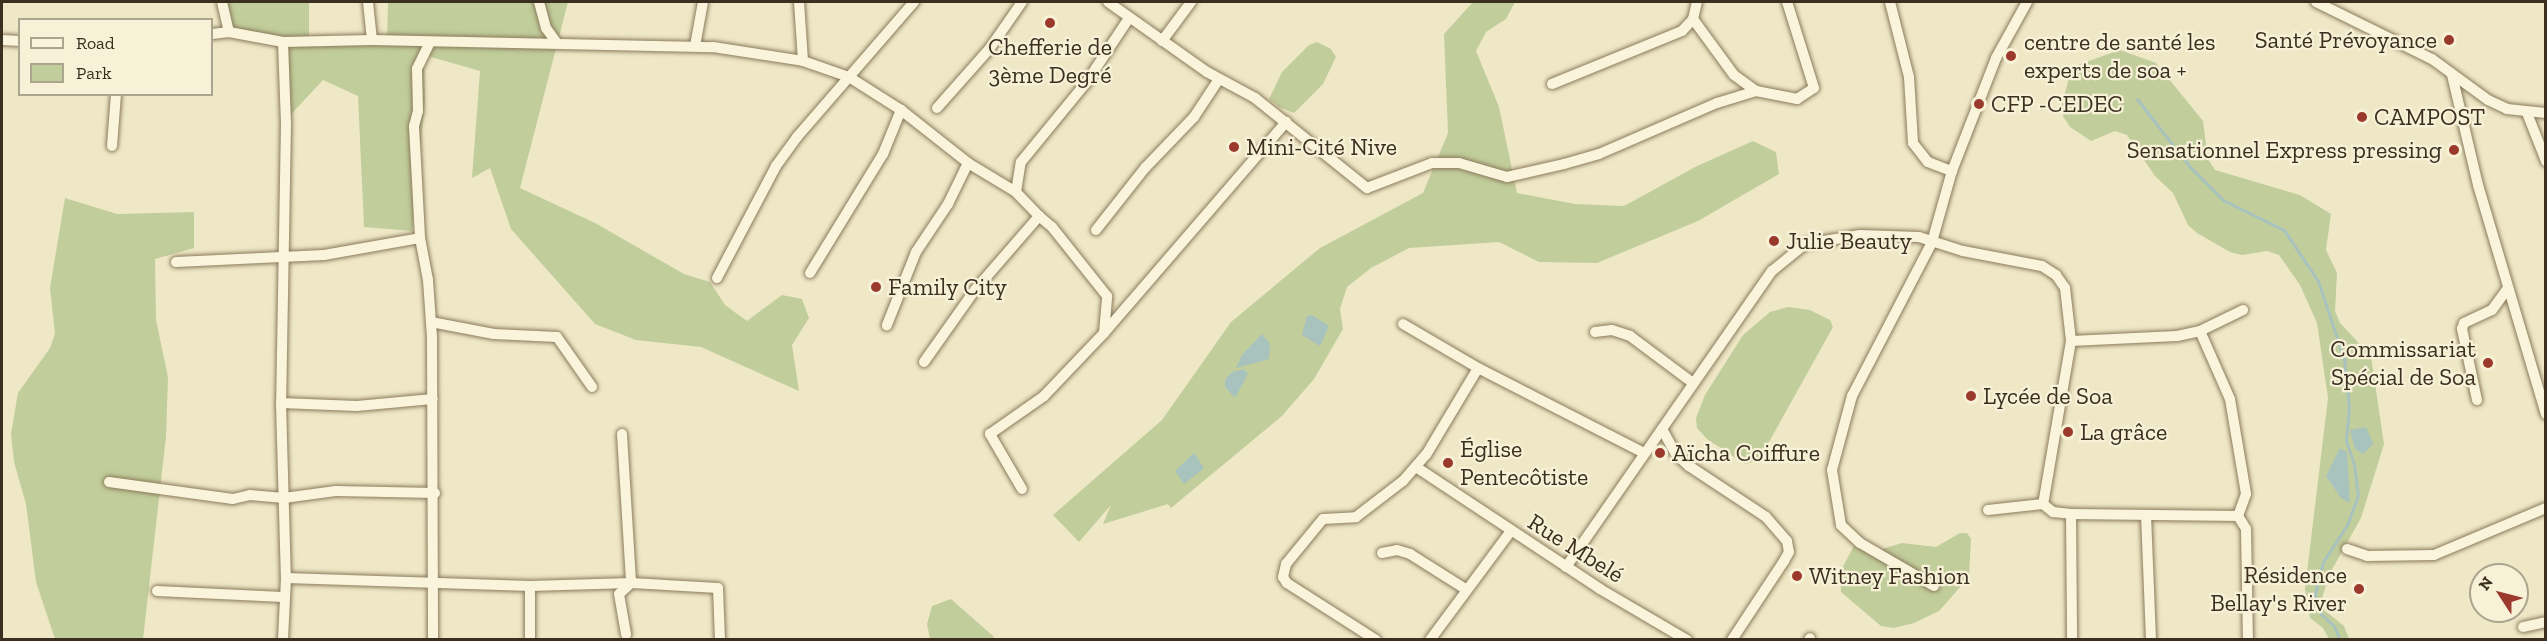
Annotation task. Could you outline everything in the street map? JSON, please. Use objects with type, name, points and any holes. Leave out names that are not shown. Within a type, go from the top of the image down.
[{"type":"street","points":[[222,2],[229,32]]},
{"type":"street","points":[[368,2],[372,40]]},
{"type":"street","points":[[539,2],[546,28],[557,43]]},
{"type":"street","points":[[695,46],[703,2]]},
{"type":"street","points":[[799,2],[803,61]]},
{"type":"street","points":[[717,279],[776,166],[914,2]]},
{"type":"street","points":[[937,108],[990,48],[1022,2]]},
{"type":"street","points":[[1108,2],[1219,79],[1255,98],[1368,188],[1432,163],[1459,163],[1507,177],[1599,154],[1732,98],[1756,91],[1797,99],[1814,88],[1787,2]]},
{"type":"street","points":[[1162,41],[1191,2]]},
{"type":"street","points":[[1552,84],[1682,31],[1694,20],[1697,2]]},
{"type":"street","points":[[1890,2],[1909,77],[1913,143],[1928,162],[1952,171]]},
{"type":"street","points":[[1934,586],[1860,543],[1841,525],[1832,470],[1852,396],[1932,242],[1952,171],[2004,39],[2027,2]]},
{"type":"street","points":[[2316,2],[2432,58],[2488,100],[2528,113],[2546,113]]},
{"type":"street","points":[[1016,192],[1021,162],[1080,91],[1129,18]]},
{"type":"street","points":[[1694,20],[1727,67],[1756,91]]},
{"type":"street","points":[[213,34],[229,32],[283,42],[372,40],[695,46],[742,50],[803,61],[849,77],[900,110],[968,163],[1016,192],[1052,227],[1107,296],[1104,333]]},
{"type":"street","points":[[2,40],[18,41]]},
{"type":"street","points":[[283,42],[286,123],[281,403],[285,578],[283,639]]},
{"type":"street","points":[[430,42],[417,69],[418,111],[414,126],[420,238],[431,322],[436,582],[433,639]]},
{"type":"street","points":[[2452,75],[2507,289],[2546,414]]},
{"type":"street","points":[[1096,230],[1145,168],[1194,117],[1219,79]]},
{"type":"street","points":[[112,146],[116,96]]},
{"type":"street","points":[[810,273],[883,154],[900,110]]},
{"type":"street","points":[[2528,113],[2546,161]]},
{"type":"street","points":[[1022,489],[990,434],[1044,396],[1104,333],[1286,122]]},
{"type":"street","points":[[887,325],[916,252],[948,204],[968,163]]},
{"type":"street","points":[[924,362],[975,290],[1039,216]]},
{"type":"street","points":[[1566,567],[1772,271],[1788,254],[1805,244],[1890,234],[2042,266],[2056,275],[2068,298],[2071,341],[2043,504]]},
{"type":"street","points":[[176,262],[354,252],[420,238]]},
{"type":"street","points":[[2477,400],[2462,329],[2464,323],[2492,310],[2507,289]]},
{"type":"street","points":[[2071,341],[2149,339],[2200,332],[2243,310]]},
{"type":"street","points":[[431,322],[494,334],[557,338],[592,387]]},
{"type":"street","points":[[1403,324],[1478,368],[1644,453]]},
{"type":"street","points":[[1595,332],[1612,330],[1630,336],[1693,383]]},
{"type":"street","points":[[2200,332],[2230,399],[2247,494],[2238,516]]},
{"type":"street","points":[[1376,639],[1287,583],[1283,577],[1286,564],[1323,519],[1358,515],[1416,467],[1478,368]]},
{"type":"street","points":[[281,403],[357,406],[433,399]]},
{"type":"street","points":[[1662,429],[1676,454],[1689,466],[1766,517],[1787,541],[1789,552],[1784,561],[1732,639]]},
{"type":"street","points":[[622,434],[631,583]]},
{"type":"street","name":"Rue Mbelé","points":[[1416,467],[1566,567],[1687,639]]},
{"type":"street","points":[[109,482],[233,499],[258,495],[284,498],[336,491],[435,493]]},
{"type":"street","points":[[1988,510],[2043,504],[2053,512],[2071,514],[2238,516]]},
{"type":"street","points":[[2347,549],[2367,556],[2434,555],[2546,508]]},
{"type":"street","points":[[2071,514],[2072,639]]},
{"type":"street","points":[[2146,515],[2151,639]]},
{"type":"street","points":[[2238,516],[2246,529],[2248,639]]},
{"type":"street","points":[[1430,639],[1511,531]]},
{"type":"street","points":[[1382,553],[1397,549],[1410,554],[1467,590]]},
{"type":"street","points":[[285,578],[530,586],[631,583],[718,588],[720,639]]},
{"type":"street","points":[[626,634],[619,594],[631,583]]},
{"type":"street","points":[[530,586],[530,639]]},
{"type":"street","points":[[157,591],[283,597]]},
{"type":"street","points":[[2523,627],[2546,622]]},
{"type":"green space","points":[[222,2],[309,2],[309,42],[387,41],[388,2],[568,2],[520,188],[595,223],[684,274],[710,282],[725,305],[747,321],[782,295],[802,299],[809,318],[792,345],[799,391],[701,347],[636,340],[595,324],[511,229],[490,168],[472,178],[480,71],[424,55],[425,100],[412,231],[364,227],[358,96],[323,80],[281,125],[281,43],[244,36],[228,23]]},
{"type":"green space","points":[[1473,2],[1515,2],[1506,19],[1486,32],[1476,51],[1499,107],[1517,193],[1575,204],[1624,206],[1697,166],[1753,141],[1776,152],[1779,174],[1698,221],[1597,263],[1539,262],[1499,242],[1409,248],[1371,268],[1347,287],[1340,309],[1343,329],[1314,379],[1282,416],[1171,508],[1168,504],[1103,524],[1111,505],[1079,542],[1053,515],[1162,420],[1231,322],[1320,248],[1423,193],[1448,133],[1444,34]]},
{"type":"green space","points":[[1317,42],[1331,49],[1336,57],[1323,84],[1294,113],[1279,107],[1269,99],[1282,72],[1309,45]]},
{"type":"green space","points":[[2120,50],[2156,63],[2203,121],[2208,159],[2215,170],[2300,195],[2331,214],[2326,250],[2337,273],[2335,311],[2340,323],[2371,356],[2384,444],[2361,518],[2330,573],[2322,598],[2324,610],[2344,626],[2349,639],[2329,639],[2323,628],[2310,618],[2305,589],[2328,398],[2317,323],[2300,285],[2279,255],[2267,251],[2242,255],[2230,252],[2197,233],[2188,225],[2173,193],[2155,176],[2127,135],[2115,131],[2091,141],[2070,127],[2063,116],[2062,104],[2072,67]]},
{"type":"green space","points":[[65,198],[117,214],[194,212],[194,248],[155,259],[156,320],[168,377],[166,437],[143,639],[55,639],[36,582],[26,504],[14,462],[11,434],[18,393],[50,348],[55,334],[50,288]]},
{"type":"green space","points":[[1788,307],[1810,310],[1830,320],[1833,327],[1759,460],[1745,464],[1707,439],[1697,428],[1696,418],[1705,395],[1743,335],[1770,312]]},
{"type":"green space","points":[[1960,533],[1967,533],[1971,539],[1969,577],[1939,611],[1914,623],[1894,628],[1881,626],[1841,592],[1840,572],[1854,546],[1882,549],[1902,543],[1936,547]]},
{"type":"green space","points":[[951,599],[995,639],[930,639],[927,624],[932,606]]},
{"type":"water","points":[[1312,315],[1329,326],[1320,346],[1302,335],[1307,316]]},
{"type":"water","points":[[1262,334],[1270,344],[1269,359],[1236,368],[1242,355]]},
{"type":"water","points":[[1244,369],[1248,374],[1235,398],[1225,387],[1225,380],[1232,372]]},
{"type":"water","points":[[2366,427],[2373,444],[2363,454],[2355,449],[2350,430]]},
{"type":"water","points":[[2340,448],[2347,452],[2350,503],[2341,498],[2326,476]]},
{"type":"water","points":[[1194,453],[1204,468],[1184,484],[1175,471]]},
{"type":"waterway","points":[[2137,99],[2190,167],[2223,200],[2284,230],[2318,281],[2344,359],[2349,407],[2346,441],[2354,464],[2358,495],[2347,525],[2323,562],[2315,595],[2321,614],[2334,626],[2340,640]]},
{"type":"place","name":"Chefferie de 3ème Degré","points":[[1050,23]]},
{"type":"place","name":"Santé Prévoyance","points":[[2449,40]]},
{"type":"place","name":"centre de santé les experts de soa +","points":[[2011,56]]},
{"type":"place","name":"CFP -CEDEC","points":[[1979,104]]},
{"type":"place","name":"CAMPOST","points":[[2362,117]]},
{"type":"place","name":"Mini-Cité Nive","points":[[1234,147]]},
{"type":"place","name":"Sensationnel Express pressing","points":[[2454,150]]},
{"type":"place","name":"Julie Beauty","points":[[1774,241]]},
{"type":"place","name":"Family City","points":[[876,287]]},
{"type":"place","name":"Commissariat Spécial de Soa","points":[[2488,363]]},
{"type":"place","name":"Lycée de Soa","points":[[1971,396]]},
{"type":"place","name":"La grâce","points":[[2068,432]]},
{"type":"place","name":"Aïcha Coiffure","points":[[1660,453]]},
{"type":"place","name":"Église Pentecôtiste","points":[[1448,463]]},
{"type":"place","name":"Witney Fashion","points":[[1797,576]]},
{"type":"place","name":"Résidence Bellay's River","points":[[2359,589]]}]
